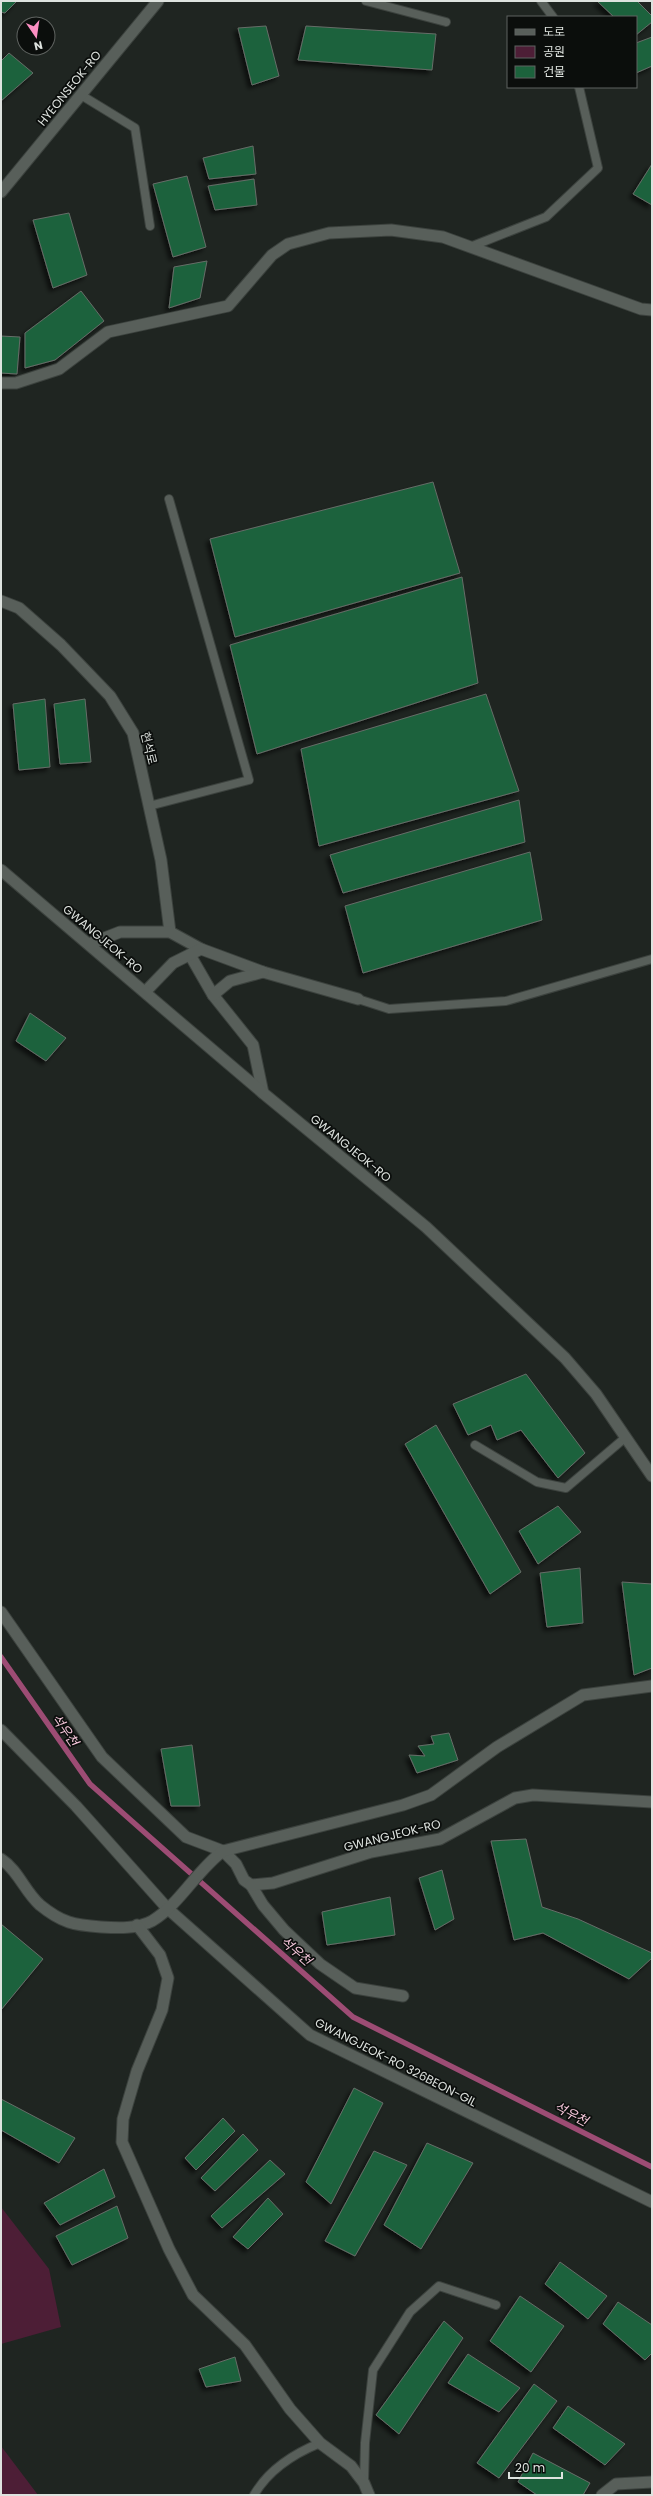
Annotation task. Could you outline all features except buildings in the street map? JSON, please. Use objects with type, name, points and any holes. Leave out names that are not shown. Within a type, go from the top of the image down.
[{"type":"street","name":"HYEONSEOK-RO","points":[[1,192],[158,1]]},
{"type":"street","points":[[1,383],[16,383],[59,369],[108,332],[228,306],[272,255],[288,244],[329,233],[391,230],[443,237],[641,309],[652,310]]},
{"type":"street","name":"현석로","points":[[1,600],[19,608],[61,645],[110,696],[133,733],[161,860],[170,932]]},
{"type":"street","name":"GWANGJEOK-RO","points":[[1,870],[263,1092],[426,1227],[565,1358],[596,1394],[652,1476]]},
{"type":"street","points":[[89,944],[120,932],[170,932],[201,949],[263,972],[358,999]]},
{"type":"street","points":[[146,992],[173,963],[201,949]]},
{"type":"street","points":[[190,955],[213,995],[253,1045],[263,1092]]},
{"type":"street","points":[[213,995],[230,981],[263,972]]},
{"type":"street","points":[[1,1612],[102,1757],[186,1837],[223,1850],[236,1864],[244,1880],[251,1885],[263,1905],[284,1930],[320,1964],[355,1988],[403,1996]]},
{"type":"street","points":[[1,1859],[9,1864],[39,1904],[66,1923],[125,1928],[137,1925],[151,1921],[167,1908],[212,1859],[223,1850],[403,1805],[431,1796],[497,1747],[583,1694],[652,1686]]},
{"type":"street","name":"GWANGJEOK-RO 326BEON-GIL","points":[[1,1730],[76,1806],[167,1908],[310,2035],[652,2202]]},
{"type":"street","name":"GWANGJEOK-RO","points":[[251,1885],[273,1883],[371,1852],[440,1840],[514,1798],[533,1795],[652,1802]]},
{"type":"street","points":[[137,1925],[160,1955],[168,1978],[162,2010],[137,2071],[123,2119],[122,2142],[169,2249],[192,2295],[245,2345],[290,2409],[320,2443],[351,2466],[364,2483],[369,2495]]},
{"type":"street","points":[[602,2495],[616,2484],[652,2482]]},
{"type":"lane","points":[[366,1],[446,22]]},
{"type":"lane","points":[[541,1],[552,16]]},
{"type":"lane","points":[[470,247],[546,217],[598,168],[579,88]]},
{"type":"lane","points":[[81,95],[135,128],[150,226]]},
{"type":"lane","points":[[149,806],[249,780],[169,499]]},
{"type":"lane","points":[[358,999],[389,1008],[506,1001],[652,959]]},
{"type":"lane","points":[[475,1446],[538,1482],[566,1488],[626,1437]]},
{"type":"lane","points":[[364,2483],[365,2443],[373,2370],[410,2312],[440,2286],[496,2305]]},
{"type":"lane","points":[[254,2495],[263,2480],[294,2454],[320,2443]]},
{"type":"green space","points":[[1,2207],[49,2269],[61,2327],[1,2344]]},
{"type":"green space","points":[[1,2446],[38,2495],[1,2495]]},
{"type":"waterway","name":"석우천","points":[[1,1657],[90,1784],[353,2017],[652,2167]]}]
